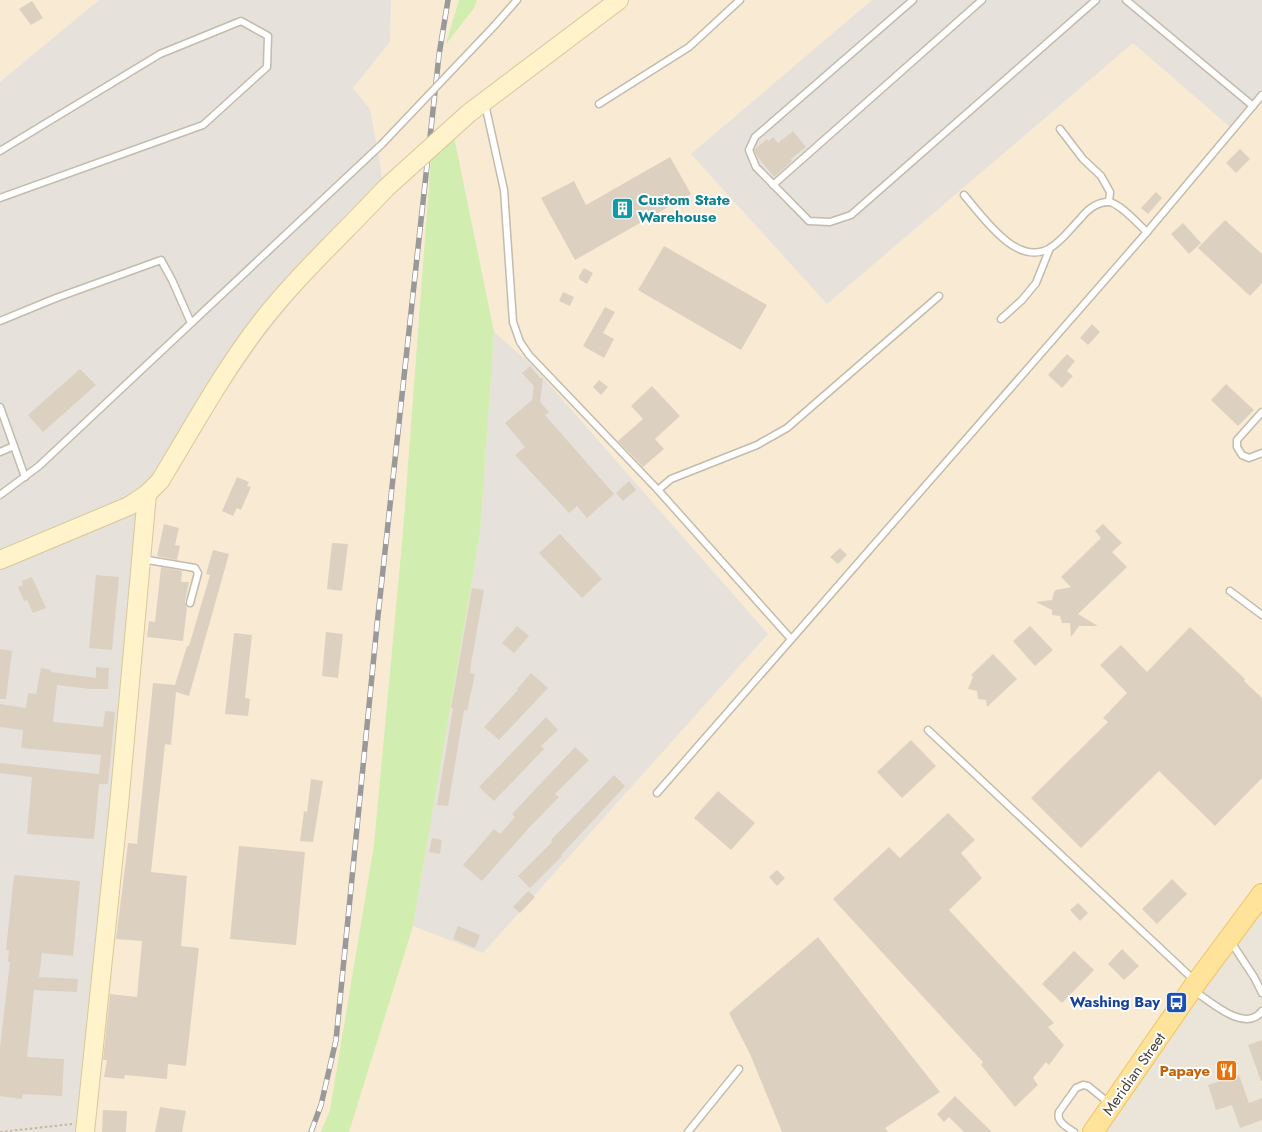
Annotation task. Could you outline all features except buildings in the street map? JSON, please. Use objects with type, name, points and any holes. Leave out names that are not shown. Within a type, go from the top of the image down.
[{"type":"main road","points":[[0,560],[129,506],[147,494],[160,481],[231,364],[261,323],[281,299],[386,188],[484,100],[619,0]]},
{"type":"main road","points":[[86,1127],[119,805],[147,494]]},
{"type":"main road","name":"Meridian Street","points":[[1094,1132],[1194,986],[1262,894]]},
{"type":"lane","points":[[0,495],[39,466],[382,144],[517,0]]},
{"type":"lane","points":[[599,104],[689,46],[740,0]]},
{"type":"lane","points":[[913,0],[755,137],[749,150],[756,167],[809,220],[830,222],[851,215],[1096,0]]},
{"type":"lane","points":[[773,185],[982,0]]},
{"type":"lane","points":[[1126,0],[1253,106]]},
{"type":"lane","points":[[0,151],[160,54],[241,20],[268,36],[267,67],[203,125],[0,198]]},
{"type":"lane","points":[[657,793],[1147,232],[1262,95]]},
{"type":"lane","points":[[484,100],[504,190],[513,322],[520,342],[529,355],[658,490],[790,639]]},
{"type":"lane","points":[[1060,129],[1083,159],[1101,176],[1110,192],[1109,202]]},
{"type":"lane","points":[[964,195],[996,232],[1018,249],[1034,254],[1050,248]]},
{"type":"lane","points":[[1001,319],[1022,300],[1036,283],[1050,248],[1091,207],[1109,202],[1117,206],[1147,232]]},
{"type":"lane","points":[[0,321],[56,298],[161,260],[191,323]]},
{"type":"lane","points":[[658,490],[671,479],[757,445],[787,428],[939,296]]},
{"type":"lane","points":[[0,407],[25,477]]},
{"type":"lane","points":[[1262,412],[1237,440],[1236,447],[1242,455],[1249,458],[1262,453]]},
{"type":"lane","points":[[0,452],[14,446]]},
{"type":"lane","points":[[141,559],[195,568],[198,573],[190,603]]},
{"type":"lane","points":[[1230,591],[1262,615]]},
{"type":"lane","points":[[928,730],[1194,986],[1236,1018],[1246,1020],[1255,1018],[1262,1011]]},
{"type":"lane","points":[[1229,939],[1254,976],[1262,993]]},
{"type":"lane","points":[[688,1132],[739,1069]]},
{"type":"lane","points":[[1074,1132],[1060,1122],[1058,1116],[1076,1088],[1083,1085],[1088,1086],[1112,1105]]},
{"type":"path","points":[[0,1132],[86,1127]]},
{"type":"shaded area","points":[[0,0],[99,0],[0,82]]},
{"type":"shaded area","points":[[99,0],[391,0],[390,42],[353,88],[370,109],[384,198],[315,273],[264,336],[153,496],[91,1132],[0,1132],[0,82]]},
{"type":"shaded area","points":[[391,0],[1262,0],[1262,901],[1096,1132],[91,1132],[153,496],[264,336],[315,273],[384,199],[380,163],[370,109],[353,88],[390,42]]},
{"type":"shaded area","points":[[872,0],[1262,0],[1262,89],[1230,127],[1133,43],[827,304],[691,154]]},
{"type":"shaded area","points":[[494,332],[533,366],[768,634],[483,953],[413,926],[480,533]]},
{"type":"shaded area","points":[[1262,901],[1262,1132],[1096,1132]]},
{"type":"green space","points":[[459,0],[477,0],[474,8],[446,44]]},
{"type":"green space","points":[[454,137],[494,332],[480,533],[413,926],[349,1132],[321,1132],[330,1110],[374,845],[403,532],[431,159]]},
{"type":"railway","points":[[311,1132],[321,1105],[336,1040],[377,625],[439,55],[448,0]]},
{"type":"place","name":"Custom State Warehouse","points":[[622,209]]},
{"type":"place","name":"Washing Bay","points":[[1176,1002]]},
{"type":"place","name":"Papaye","points":[[1226,1071]]}]
